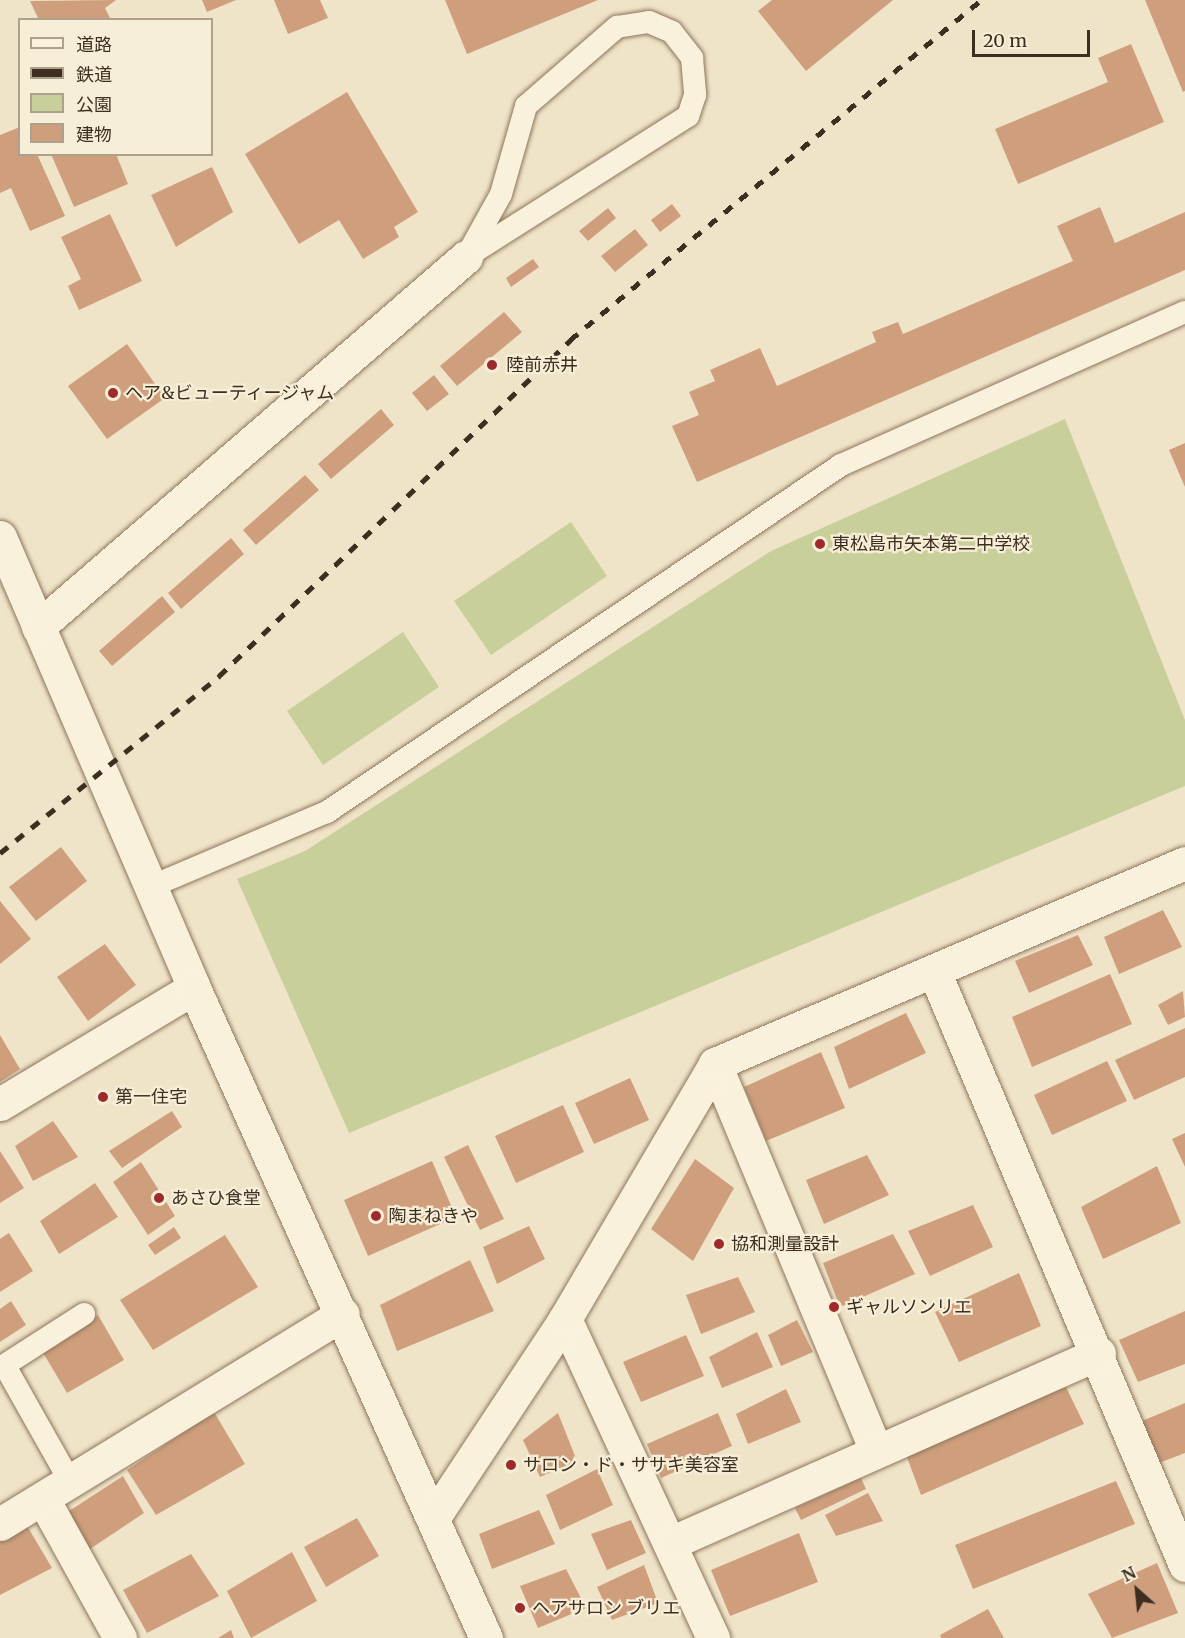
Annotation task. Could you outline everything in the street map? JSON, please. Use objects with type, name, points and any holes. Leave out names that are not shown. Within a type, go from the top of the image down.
[{"type":"street","points":[[38,627],[466,257]]},
{"type":"street","points":[[0,537],[194,988],[434,1516],[486,1638]]},
{"type":"street","points":[[434,1516],[565,1319],[714,1064],[934,971],[1183,870]]},
{"type":"street","points":[[934,971],[1099,1353],[1185,1565]]},
{"type":"street","points":[[0,1104],[194,988]]},
{"type":"street","points":[[714,1064],[875,1449]]},
{"type":"street","points":[[0,1524],[343,1314]]},
{"type":"street","points":[[565,1319],[672,1542],[713,1638]]},
{"type":"street","points":[[672,1542],[875,1449],[1099,1353]]},
{"type":"street","points":[[57,1491],[120,1638]]},
{"type":"lane","points":[[649,22],[672,32],[692,58],[695,94],[688,116],[466,257],[501,194],[526,106],[617,27],[649,22]]},
{"type":"lane","points":[[150,887],[327,812],[841,465],[1185,312]]},
{"type":"lane","points":[[57,1491],[2,1367],[84,1314]]},
{"type":"green space","points":[[1065,419],[1185,720],[1185,786],[349,1133],[237,879],[305,851],[771,551]]},
{"type":"green space","points":[[571,522],[607,576],[491,655],[454,601]]},
{"type":"green space","points":[[403,632],[439,687],[323,765],[287,711]]},
{"type":"building","points":[[116,0],[105,8],[110,18],[38,18],[30,1]]},
{"type":"building","points":[[202,0],[236,0],[207,12]]},
{"type":"building","points":[[274,0],[320,0],[328,18],[288,34]]},
{"type":"building","points":[[445,0],[598,0],[467,54]]},
{"type":"building","points":[[772,0],[893,0],[806,71],[758,11]]},
{"type":"building","points":[[1145,0],[1185,0],[1185,91],[1183,92]]},
{"type":"building","points":[[1131,44],[1164,122],[1018,184],[995,129],[1108,82],[1098,58]]},
{"type":"building","points":[[347,92],[418,212],[394,227],[399,237],[363,259],[339,220],[299,244],[245,154]]},
{"type":"building","points":[[18,128],[18,156],[38,156],[65,216],[30,231],[11,188],[0,193],[0,135]]},
{"type":"building","points":[[52,156],[117,156],[128,184],[74,207]]},
{"type":"building","points":[[212,167],[233,212],[176,247],[151,195]]},
{"type":"building","points":[[672,204],[681,216],[660,232],[651,220]]},
{"type":"building","points":[[1100,207],[1115,243],[1185,212],[1185,270],[697,482],[672,426],[699,415],[689,392],[715,381],[710,370],[760,348],[777,386],[876,342],[872,332],[898,322],[903,334],[1073,261],[1057,226]]},
{"type":"building","points":[[608,208],[616,218],[588,241],[579,231]]},
{"type":"building","points":[[110,214],[142,281],[79,310],[68,286],[81,279],[61,237]]},
{"type":"building","points":[[635,229],[648,245],[615,272],[601,256]]},
{"type":"building","points":[[533,259],[539,267],[511,287],[506,278]]},
{"type":"building","name":"陸前赤井","points":[[504,312],[522,332],[457,386],[440,366]]},
{"type":"building","points":[[127,344],[165,398],[107,439],[68,386]]},
{"type":"building","points":[[434,375],[449,394],[427,411],[412,393]]},
{"type":"building","points":[[381,409],[394,425],[331,479],[318,464]]},
{"type":"building","points":[[1185,443],[1185,487],[1169,450]]},
{"type":"building","points":[[305,475],[319,490],[256,545],[243,530]]},
{"type":"building","points":[[231,538],[244,554],[181,609],[168,593]]},
{"type":"building","points":[[162,596],[175,612],[112,666],[99,651]]},
{"type":"building","points":[[61,847],[87,881],[36,921],[9,887]]},
{"type":"building","points":[[0,901],[31,939],[0,964]]},
{"type":"building","points":[[1163,910],[1182,947],[1119,974],[1104,937]]},
{"type":"building","points":[[1078,935],[1093,965],[1029,993],[1015,961]]},
{"type":"building","points":[[105,944],[136,985],[88,1021],[57,977]]},
{"type":"building","points":[[1110,974],[1132,1024],[1032,1067],[1012,1017]]},
{"type":"building","points":[[1183,991],[1185,1017],[1168,1025],[1158,1005]]},
{"type":"building","points":[[906,1013],[926,1053],[849,1089],[834,1047]]},
{"type":"building","points":[[1185,1028],[1185,1077],[1134,1100],[1115,1060]]},
{"type":"building","points":[[0,1035],[20,1069],[0,1082]]},
{"type":"building","points":[[821,1052],[845,1108],[766,1141],[744,1087]]},
{"type":"building","points":[[1107,1061],[1127,1101],[1052,1135],[1034,1095]]},
{"type":"building","points":[[630,1078],[649,1120],[594,1144],[575,1103]]},
{"type":"building","points":[[563,1105],[584,1152],[516,1183],[495,1136]]},
{"type":"building","points":[[172,1111],[182,1127],[122,1168],[109,1151]]},
{"type":"building","points":[[53,1121],[78,1157],[33,1181],[15,1146]]},
{"type":"building","points":[[1185,1133],[1185,1167],[1172,1139]]},
{"type":"building","points":[[468,1145],[504,1219],[480,1230],[444,1157]]},
{"type":"building","points":[[0,1151],[24,1188],[0,1203]]},
{"type":"building","points":[[867,1155],[889,1195],[824,1224],[806,1180]]},
{"type":"building","points":[[695,1159],[734,1188],[693,1261],[651,1229]]},
{"type":"building","points":[[432,1161],[456,1217],[368,1256],[344,1200]]},
{"type":"building","points":[[141,1162],[175,1216],[148,1235],[113,1182]]},
{"type":"building","points":[[1157,1166],[1181,1223],[1103,1259],[1081,1207]]},
{"type":"building","points":[[95,1183],[118,1217],[59,1254],[40,1221]]},
{"type":"building","points":[[973,1205],[993,1247],[930,1276],[908,1231]]},
{"type":"building","points":[[529,1226],[545,1259],[497,1284],[483,1247]]},
{"type":"building","points":[[174,1227],[181,1238],[155,1255],[148,1245]]},
{"type":"building","points":[[9,1233],[33,1271],[0,1292],[0,1239]]},
{"type":"building","points":[[893,1234],[915,1274],[840,1307],[823,1263]]},
{"type":"building","points":[[225,1235],[258,1287],[153,1350],[120,1300]]},
{"type":"building","points":[[470,1260],[494,1311],[397,1351],[380,1305]]},
{"type":"building","points":[[1019,1273],[1041,1326],[959,1362],[935,1312]]},
{"type":"building","points":[[738,1277],[755,1312],[701,1334],[686,1295]]},
{"type":"building","points":[[11,1301],[26,1325],[0,1342],[0,1309]]},
{"type":"building","points":[[1185,1311],[1185,1364],[1138,1382],[1119,1340]]},
{"type":"building","points":[[98,1315],[124,1360],[67,1393],[42,1351]]},
{"type":"building","points":[[797,1320],[813,1352],[781,1366],[768,1335]]},
{"type":"building","points":[[757,1332],[773,1367],[722,1388],[709,1357]]},
{"type":"building","points":[[686,1335],[704,1376],[641,1402],[623,1362]]},
{"type":"building","points":[[1064,1383],[1084,1424],[921,1495],[905,1452]]},
{"type":"building","points":[[786,1389],[801,1422],[748,1444],[736,1414]]},
{"type":"building","points":[[1185,1403],[1185,1453],[1159,1463],[1142,1421]]},
{"type":"building","points":[[214,1412],[245,1464],[156,1515],[127,1470]]},
{"type":"building","points":[[558,1413],[577,1461],[540,1477],[523,1440]]},
{"type":"building","points":[[718,1413],[732,1446],[661,1478],[647,1444]]},
{"type":"building","points":[[597,1469],[613,1505],[560,1530],[546,1495]]},
{"type":"building","points":[[123,1476],[144,1513],[90,1549],[66,1513]]},
{"type":"building","points":[[861,1478],[866,1489],[801,1520],[795,1508]]},
{"type":"building","points":[[1116,1481],[1135,1524],[973,1589],[955,1545]]},
{"type":"building","points":[[868,1493],[883,1521],[836,1536],[825,1515]]},
{"type":"building","points":[[539,1510],[555,1544],[492,1569],[479,1534]]},
{"type":"building","points":[[357,1518],[379,1556],[326,1587],[304,1547]]},
{"type":"building","points":[[631,1520],[646,1553],[607,1570],[591,1534]]},
{"type":"building","points":[[26,1524],[52,1568],[0,1595],[0,1541]]},
{"type":"building","points":[[799,1533],[818,1582],[730,1616],[711,1570]]},
{"type":"building","points":[[292,1552],[317,1601],[251,1638],[227,1591]]},
{"type":"building","points":[[191,1554],[219,1596],[147,1633],[123,1590]]},
{"type":"building","points":[[1157,1563],[1178,1613],[1112,1638],[1088,1594]]},
{"type":"building","points":[[644,1565],[658,1603],[612,1620],[597,1587]]},
{"type":"building","points":[[566,1569],[586,1608],[538,1628],[520,1586]]},
{"type":"building","points":[[988,1609],[1004,1638],[941,1638],[940,1635]]},
{"type":"building","points":[[231,1630],[234,1638],[218,1638]]},
{"type":"railway","points":[[0,853],[219,676],[570,340],[981,0]]},
{"type":"place","name":"陸前赤井","points":[[492,365]]},
{"type":"place","name":"ヘア&ビューティージャム","points":[[113,393]]},
{"type":"place","name":"東松島市矢本第二中学校","points":[[820,544]]},
{"type":"place","name":"第一住宅","points":[[103,1097]]},
{"type":"place","name":"あさひ食堂","points":[[159,1198]]},
{"type":"place","name":"陶まねきや","points":[[376,1216]]},
{"type":"place","name":"協和測量設計","points":[[719,1244]]},
{"type":"place","name":"ギャルソンリエ","points":[[834,1307]]},
{"type":"place","name":"サロン・ド・ササキ美容室","points":[[511,1465]]},
{"type":"place","name":"ヘアサロン ブリエ","points":[[520,1608]]}]
